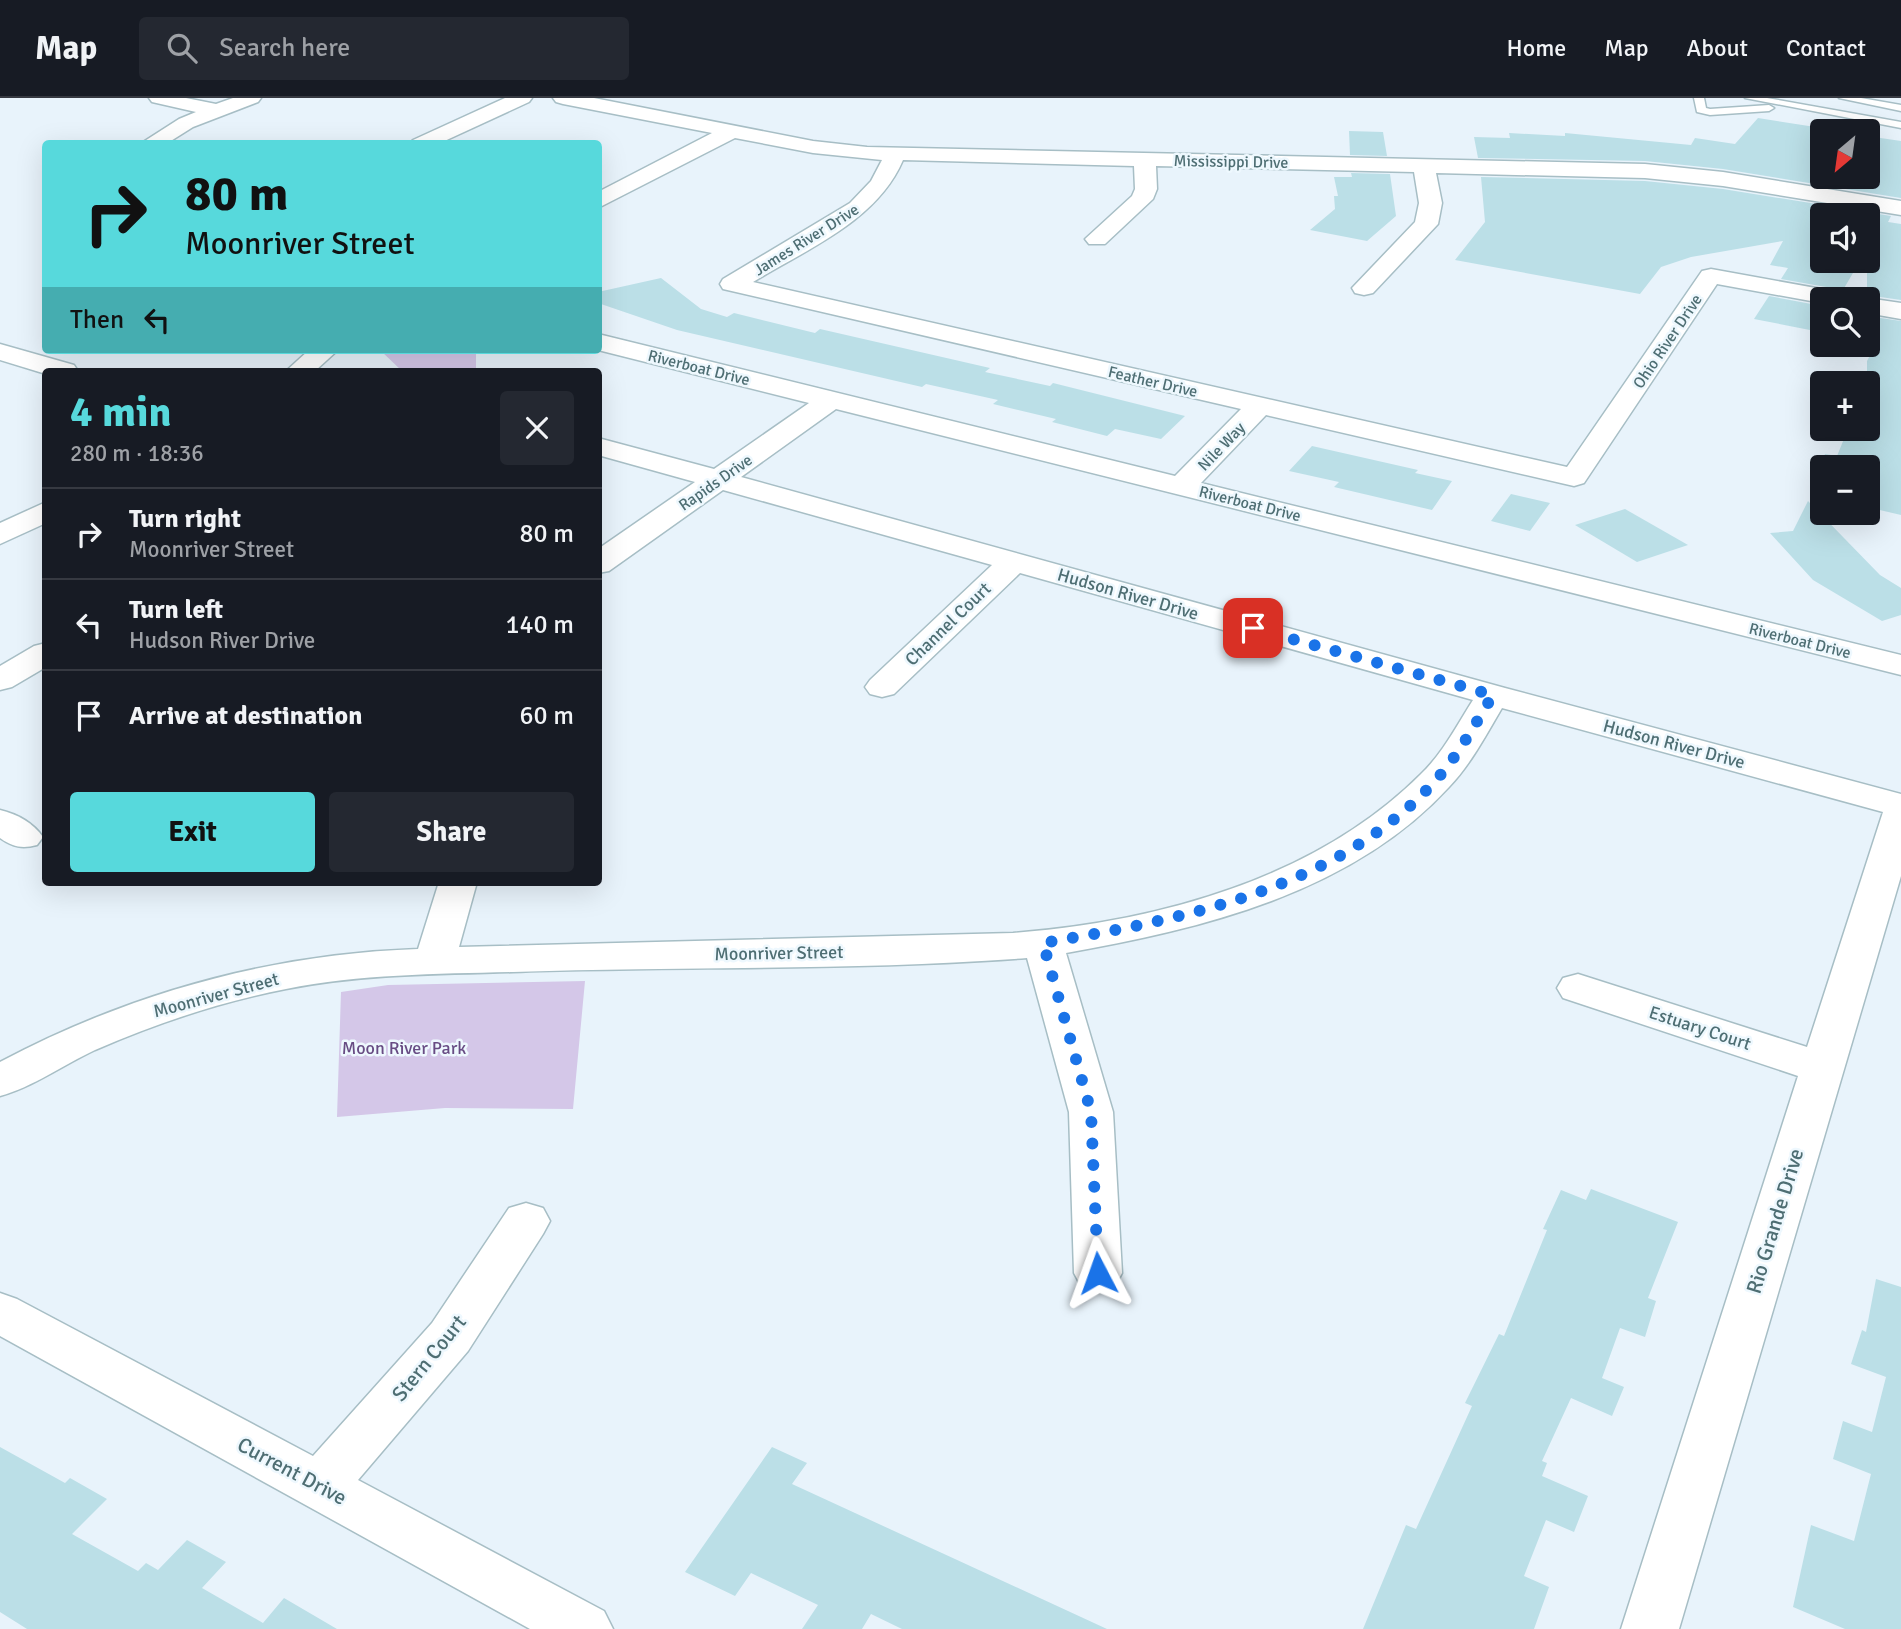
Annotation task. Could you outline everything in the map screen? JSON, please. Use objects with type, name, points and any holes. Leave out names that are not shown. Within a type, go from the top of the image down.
[{"type":"street","points":[[159,98],[218,111]]},
{"type":"street","points":[[157,140],[186,123],[251,98]]},
{"type":"street","points":[[429,140],[523,98]]},
{"type":"street","name":"Mississippi Drive","points":[[563,98],[846,151],[1680,174],[1901,208]]},
{"type":"street","points":[[602,199],[733,131]]},
{"type":"street","name":"James River Drive","points":[[732,284],[858,208],[876,193],[886,177],[895,153]]},
{"type":"street","points":[[1097,239],[1142,199],[1146,189],[1145,159]]},
{"type":"street","points":[[1364,288],[1426,224],[1431,213],[1431,203],[1424,166]]},
{"type":"street","name":"Ohio River Drive","points":[[1574,477],[1711,276],[1810,294]]},
{"type":"street","name":"Feather Drive","points":[[732,284],[1574,477]]},
{"type":"street","points":[[1880,307],[1901,311]]},
{"type":"street","name":"Riverboat Drive","points":[[602,343],[1901,664]]},
{"type":"street","points":[[0,352],[55,368]]},
{"type":"street","points":[[303,368],[320,354]]},
{"type":"street","name":"Rapids Drive","points":[[602,561],[831,400]]},
{"type":"street","name":"Nile Way","points":[[1181,486],[1260,405]]},
{"type":"street","name":"Hudson River Drive","points":[[602,447],[1493,695],[1901,805]]},
{"type":"street","points":[[0,535],[42,512]]},
{"type":"street","name":"Channel Court","points":[[882,687],[1014,562]]},
{"type":"street","points":[[0,680],[42,655]]},
{"type":"street","name":"Moonriver Street","points":[[0,1081],[48,1053],[136,1016],[243,985],[333,968],[435,962],[1043,943],[1146,926],[1248,898],[1327,863],[1387,823],[1436,780],[1458,752],[1493,695]]},
{"type":"street","name":"Rio Grande Drive","points":[[1650,1629],[1901,813]]},
{"type":"street","points":[[435,962],[457,886]]},
{"type":"street","points":[[1043,943],[1091,1112],[1098,1273]]},
{"type":"street","name":"Estuary Court","points":[[1578,988],[1822,1068]]},
{"type":"street","name":"Stern Court","points":[[320,1486],[450,1337],[526,1221]]},
{"type":"street","name":"Current Drive","points":[[0,1313],[584,1629]]},
{"type":"lane","points":[[1699,98],[1701,110],[1710,112],[1801,107]]},
{"type":"lane","points":[[1750,98],[1901,125]]},
{"type":"lane","points":[[1844,98],[1901,108]]},
{"type":"green space","points":[[384,354],[476,354],[476,368],[399,368]]},
{"type":"green space","name":"Moon River Park","points":[[585,981],[573,1109],[445,1108],[337,1117],[341,992],[388,985]]},
{"type":"building","points":[[1758,118],[1810,126],[1810,183],[1723,169],[1645,161],[1478,158],[1474,137],[1510,138],[1509,133],[1565,136],[1565,133],[1691,145],[1695,138],[1735,144]]},
{"type":"building","points":[[1349,131],[1383,132],[1387,156],[1350,155]]},
{"type":"building","points":[[1880,138],[1901,141],[1901,198],[1846,189],[1880,189]]},
{"type":"building","points":[[1351,173],[1390,174],[1396,216],[1367,241],[1310,230],[1335,209],[1334,196],[1338,196],[1334,177],[1352,177]]},
{"type":"building","points":[[1481,177],[1645,181],[1723,189],[1810,203],[1810,273],[1853,273],[1845,287],[1826,287],[1781,279],[1788,268],[1770,265],[1783,241],[1691,257],[1661,267],[1640,294],[1455,260],[1485,222]]},
{"type":"building","points":[[1880,214],[1891,216],[1888,222],[1901,224],[1901,300],[1880,297],[1880,287],[1867,287],[1867,273],[1880,273]]},
{"type":"building","points":[[661,278],[701,309],[727,317],[734,313],[815,333],[820,329],[990,368],[985,372],[1050,386],[1053,383],[1185,416],[1161,439],[1115,429],[1107,436],[1052,422],[1056,419],[993,404],[998,400],[926,384],[922,387],[677,330],[602,304],[602,291]]},
{"type":"building","points":[[1769,296],[1810,304],[1810,330],[1754,319]]},
{"type":"building","points":[[1880,318],[1901,321],[1901,515],[1880,510],[1880,455],[1837,455],[1843,441],[1880,441],[1880,371],[1867,371],[1869,357],[1880,357]]},
{"type":"building","points":[[1312,446],[1418,470],[1415,473],[1452,481],[1432,510],[1334,487],[1339,482],[1289,471]]},
{"type":"building","points":[[1511,494],[1550,503],[1530,531],[1491,521]]},
{"type":"building","points":[[1808,501],[1810,525],[1831,525],[1880,575],[1901,588],[1901,615],[1882,621],[1813,580],[1770,533],[1793,531]]},
{"type":"building","points":[[1625,509],[1688,545],[1637,562],[1575,525]]},
{"type":"building","points":[[1591,1189],[1678,1222],[1648,1298],[1656,1301],[1645,1337],[1620,1328],[1602,1378],[1624,1387],[1612,1416],[1571,1398],[1542,1461],[1547,1463],[1542,1476],[1588,1496],[1574,1532],[1546,1520],[1524,1576],[1549,1587],[1534,1629],[1363,1629],[1406,1525],[1416,1529],[1472,1406],[1465,1403],[1499,1334],[1504,1336],[1547,1230],[1543,1229],[1561,1190],[1586,1200]]},
{"type":"building","points":[[1876,1279],[1901,1287],[1901,1629],[1845,1629],[1793,1607],[1811,1525],[1854,1541],[1871,1474],[1833,1459],[1843,1421],[1872,1432],[1886,1377],[1851,1364],[1862,1330],[1866,1332]]},
{"type":"building","points":[[0,1447],[65,1483],[70,1478],[107,1499],[72,1534],[138,1571],[146,1563],[158,1570],[187,1540],[226,1562],[202,1588],[263,1623],[284,1598],[337,1629],[27,1629],[0,1612]]},
{"type":"building","points":[[772,1447],[807,1463],[792,1484],[1107,1629],[902,1629],[871,1614],[862,1629],[802,1629],[818,1605],[751,1573],[735,1596],[685,1572]]},
{"type":"route","points":[[1098,1273],[1091,1112],[1043,943],[1146,926],[1248,898],[1327,863],[1387,823],[1436,780],[1458,752],[1493,695],[1253,628]]}]
